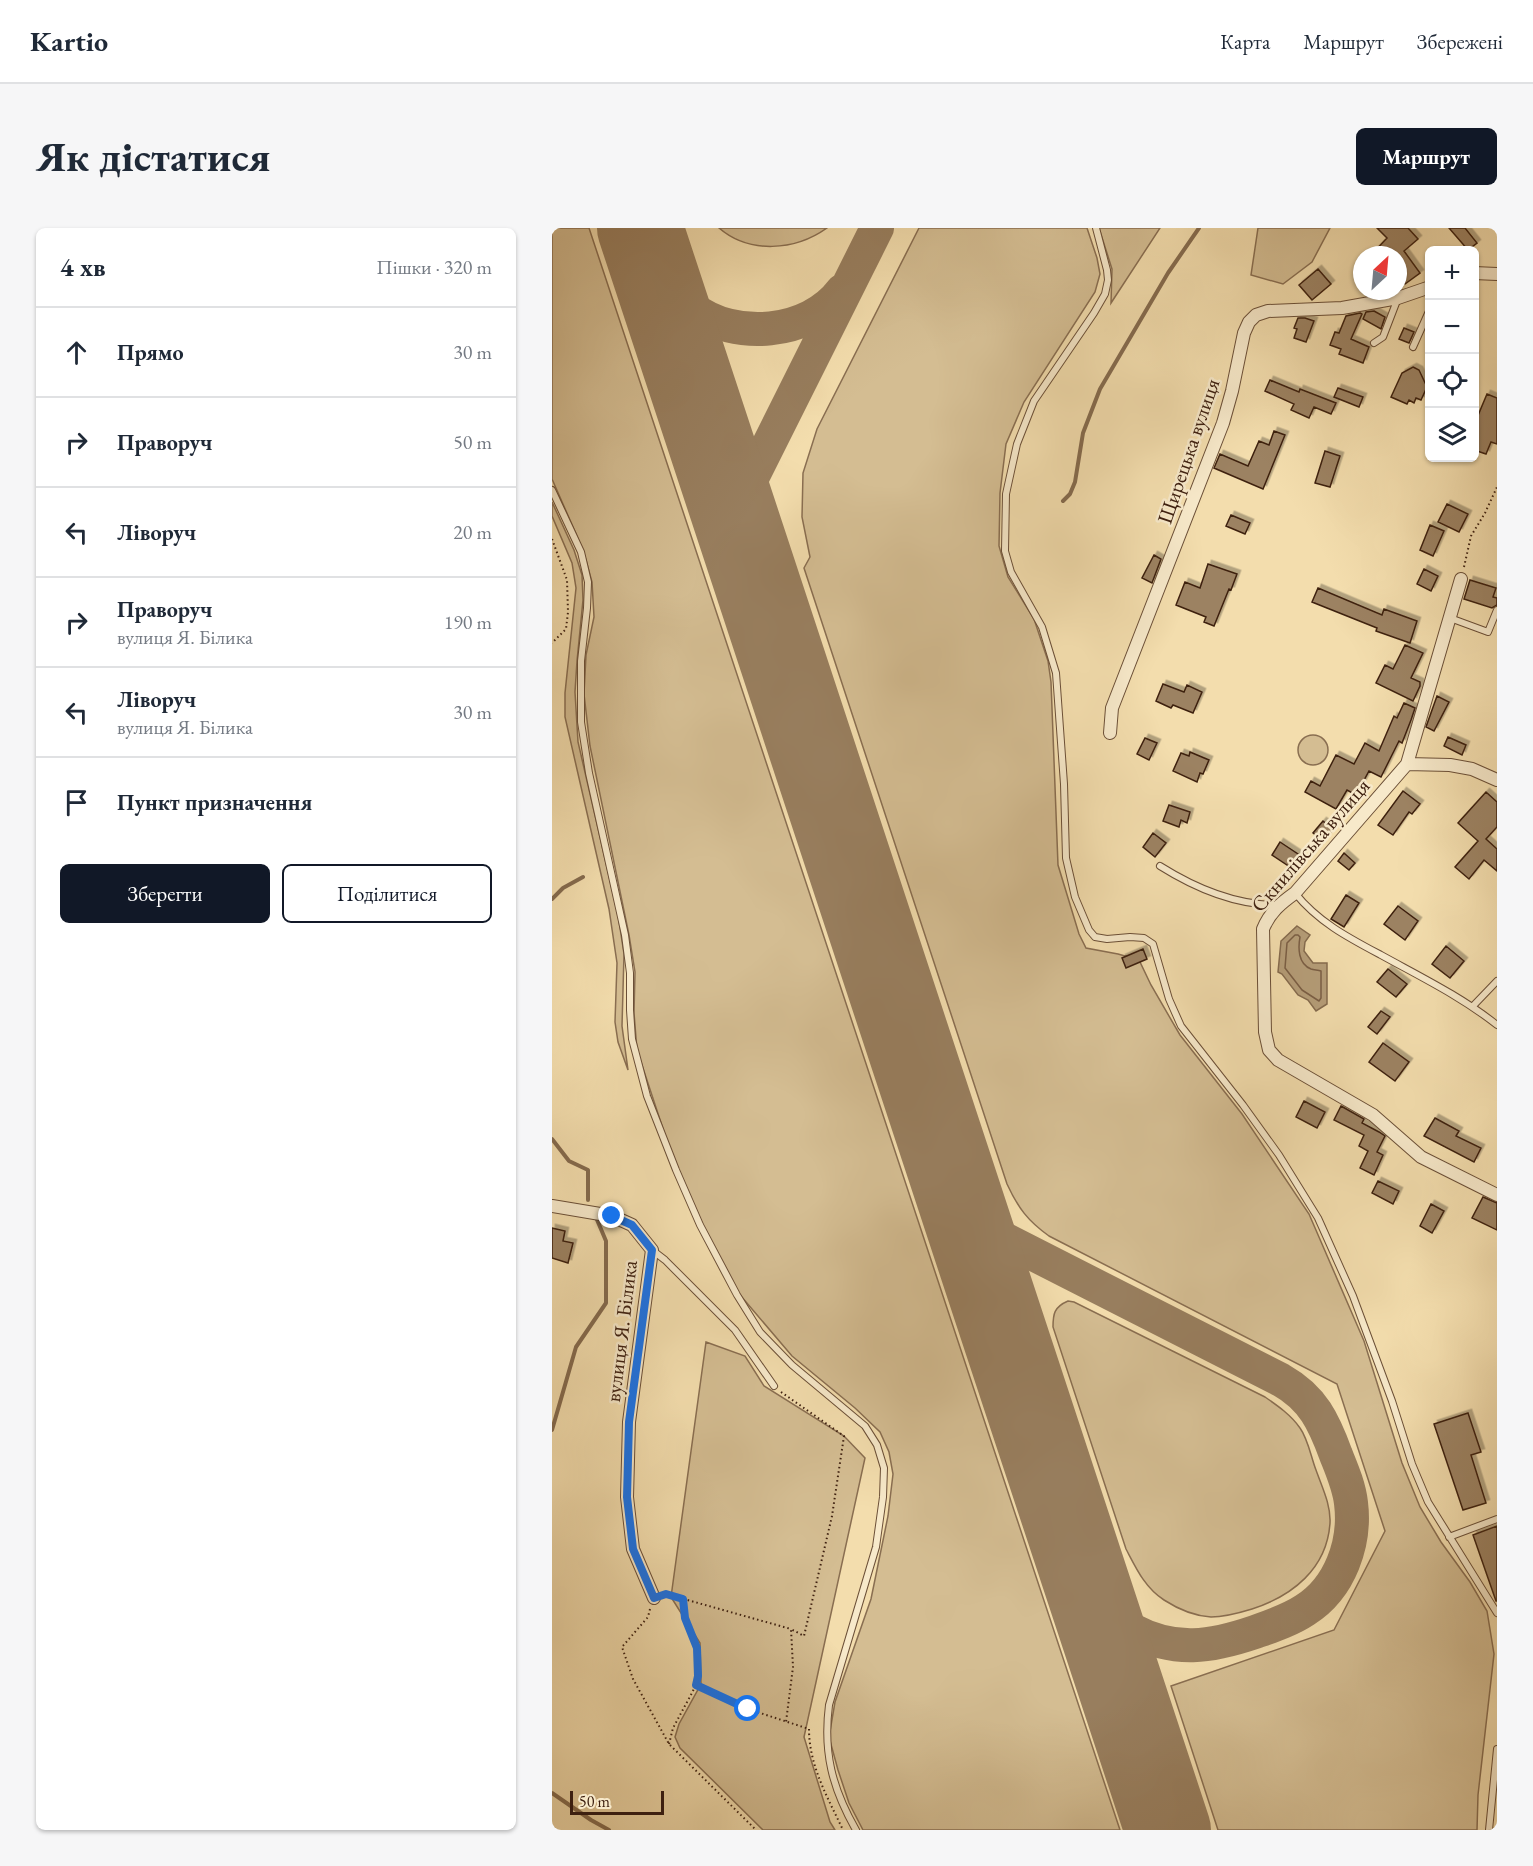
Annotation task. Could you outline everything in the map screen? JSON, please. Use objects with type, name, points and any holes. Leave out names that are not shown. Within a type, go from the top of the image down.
[{"type":"street","points":[[1479,273],[1497,274]]},
{"type":"street","name":"Щирецька вулиця","points":[[1407,295],[1425,288]]},
{"type":"street","name":"Щирецька вулиця","points":[[1110,733],[1112,708],[1223,423],[1233,391],[1244,333],[1249,322],[1256,315],[1268,310],[1342,308],[1387,300]]},
{"type":"street","name":"Скнилівська вулиця","points":[[1461,579],[1407,765],[1295,893],[1278,905],[1267,919],[1263,929],[1265,1032],[1269,1050],[1278,1060],[1373,1115],[1421,1157],[1497,1195]]},
{"type":"street","points":[[1407,765],[1450,765],[1472,769],[1497,780]]},
{"type":"street","name":"вулиця Я. Білика","points":[[552,1206],[612,1216],[632,1225],[652,1250],[629,1422],[627,1497],[633,1549],[654,1598]]},
{"type":"lane","points":[[1096,228],[1107,270],[1108,280],[1105,294],[1034,401],[1017,444],[1006,494],[1005,551],[1011,572],[1042,627],[1056,673],[1064,784],[1066,858],[1075,897],[1089,930],[1095,937],[1107,939],[1130,937],[1144,939],[1153,944],[1169,999],[1181,1026],[1279,1155],[1318,1218],[1353,1296],[1392,1401],[1412,1464],[1428,1502],[1497,1613]]},
{"type":"lane","points":[[1374,344],[1383,337],[1397,300]]},
{"type":"lane","points":[[1413,347],[1425,320]]},
{"type":"lane","points":[[552,490],[580,552],[588,582],[581,661],[581,722],[589,773],[625,935],[630,973],[632,1039],[647,1096],[675,1170],[700,1225],[737,1295],[760,1332],[792,1365],[865,1426],[878,1445],[884,1468],[883,1497],[876,1547],[829,1705],[826,1726],[827,1750],[838,1795],[856,1830]]},
{"type":"lane","points":[[1449,618],[1488,632],[1497,610]]},
{"type":"lane","points":[[1160,866],[1179,878],[1215,894],[1263,905],[1278,905]]},
{"type":"lane","points":[[1295,893],[1313,913],[1346,936],[1473,1006],[1497,1025]]},
{"type":"lane","points":[[1473,1006],[1497,981]]},
{"type":"lane","points":[[652,1250],[665,1260],[735,1330],[774,1386]]},
{"type":"lane","points":[[1449,1537],[1497,1519]]},
{"type":"lane","points":[[1490,1830],[1497,1749]]},
{"type":"path","points":[[1461,579],[1471,536],[1497,487]]},
{"type":"path","points":[[552,539],[567,580],[568,612],[566,629],[552,643]]},
{"type":"path","points":[[756,1830],[669,1744],[633,1679],[622,1647],[648,1617],[654,1598],[666,1594],[791,1629],[804,1636],[832,1516],[844,1436],[774,1386]]},
{"type":"path","points":[[669,1744],[678,1717],[696,1685],[698,1676],[697,1648],[685,1618],[683,1599]]},
{"type":"path","points":[[786,1722],[793,1667],[791,1629]]},
{"type":"path","points":[[696,1685],[748,1709],[809,1729],[811,1749],[825,1796],[843,1830]]},
{"type":"shaded area","points":[[552,228],[589,228],[1120,1830],[863,1830],[849,1803],[829,1737],[835,1702],[871,1599],[888,1516],[893,1474],[889,1452],[880,1432],[855,1408],[792,1356],[735,1289],[714,1250],[671,1153],[637,1050],[634,1013],[635,972],[590,746],[584,694],[586,655],[594,617],[592,582],[577,536],[552,479]]},
{"type":"shaded area","points":[[719,228],[827,228],[801,241],[772,246],[744,242]]},
{"type":"shaded area","points":[[919,228],[1087,228],[1100,274],[1095,292],[1024,402],[1006,444],[1000,493],[999,546],[1008,577],[1034,619],[1048,661],[1051,682],[1058,865],[1079,934],[1086,948],[1139,960],[1180,1035],[1242,1114],[1309,1214],[1364,1341],[1402,1463],[1420,1507],[1487,1611],[1494,1654],[1478,1795],[1477,1830],[1218,1830],[1171,1686],[1334,1630],[1385,1531],[1337,1384],[1049,1236],[1024,1213],[1007,1184],[804,568],[810,557],[802,517],[803,473],[817,429]]},
{"type":"shaded area","points":[[1099,228],[1160,228],[1111,303],[1112,269]]},
{"type":"shaded area","points":[[1258,228],[1330,228],[1312,262],[1283,284],[1251,275]]},
{"type":"shaded area","points":[[552,502],[574,550],[582,575],[583,600],[575,692],[578,742],[618,915],[624,954],[622,1026],[628,1070],[618,1042],[615,1022],[617,963],[609,909],[565,717],[565,693],[576,588],[572,563],[552,516]]},
{"type":"shaded area","points":[[1313,735],[1323,740],[1328,750],[1323,760],[1313,765],[1303,760],[1298,750],[1303,740]]},
{"type":"shaded area","points":[[1068,1301],[1265,1397],[1296,1423],[1303,1432],[1326,1496],[1330,1523],[1322,1554],[1315,1567],[1293,1588],[1281,1597],[1252,1609],[1227,1616],[1211,1617],[1192,1614],[1175,1606],[1157,1595],[1146,1584],[1126,1549],[1053,1327],[1055,1311]]},
{"type":"shaded area","points":[[706,1342],[745,1356],[764,1386],[844,1436],[865,1458],[804,1737],[830,1822],[835,1830],[763,1830],[680,1748],[675,1737],[679,1724],[701,1684],[700,1643],[671,1597]]},
{"type":"water","points":[[1297,926],[1310,935],[1305,942],[1304,951],[1313,963],[1327,963],[1327,1004],[1316,1011],[1308,1000],[1298,995],[1278,972],[1281,941]]},
{"type":"building","points":[[1377,228],[1408,228],[1418,239],[1407,248],[1407,246],[1379,246],[1387,238]]},
{"type":"building","points":[[1449,228],[1465,228],[1477,243],[1473,246],[1465,246]]},
{"type":"building","points":[[1407,255],[1420,273],[1407,283]]},
{"type":"building","points":[[1318,269],[1331,284],[1312,300],[1299,285]]},
{"type":"building","points":[[1374,311],[1385,317],[1381,329],[1363,319],[1366,312]]},
{"type":"building","points":[[1362,314],[1351,339],[1369,347],[1363,363],[1339,354],[1341,349],[1330,345],[1335,332],[1339,333],[1346,316]]},
{"type":"building","points":[[1298,318],[1314,321],[1306,342],[1294,338],[1297,329],[1294,328]]},
{"type":"building","points":[[1404,328],[1414,332],[1409,343],[1399,339]]},
{"type":"building","points":[[1413,367],[1419,370],[1425,383],[1425,391],[1421,400],[1416,398],[1414,403],[1409,400],[1407,404],[1391,397],[1402,373]]},
{"type":"building","points":[[1270,380],[1336,403],[1331,414],[1314,407],[1309,418],[1291,410],[1294,404],[1265,391]]},
{"type":"building","points":[[1338,388],[1363,397],[1359,407],[1334,397]]},
{"type":"building","points":[[1487,394],[1497,398],[1497,444],[1491,442],[1486,454],[1479,452],[1479,413]]},
{"type":"building","points":[[1274,431],[1285,435],[1263,489],[1214,468],[1220,454],[1248,466],[1259,441],[1269,445]]},
{"type":"building","points":[[1325,451],[1340,456],[1330,487],[1315,483]]},
{"type":"building","points":[[1447,504],[1468,514],[1459,532],[1438,522]]},
{"type":"building","points":[[1231,515],[1250,523],[1245,534],[1226,526]]},
{"type":"building","points":[[1430,525],[1444,531],[1433,556],[1420,550]]},
{"type":"building","points":[[1154,555],[1161,559],[1152,583],[1142,578]]},
{"type":"building","points":[[1208,564],[1237,574],[1214,626],[1204,622],[1206,617],[1176,605],[1185,582],[1200,588]]},
{"type":"building","points":[[1424,569],[1438,576],[1431,591],[1417,584]]},
{"type":"building","points":[[1470,580],[1496,588],[1493,597],[1497,598],[1497,605],[1492,608],[1464,599]]},
{"type":"building","points":[[1318,588],[1382,615],[1384,609],[1417,621],[1410,643],[1376,631],[1377,628],[1312,602]]},
{"type":"building","points":[[1405,645],[1423,653],[1411,678],[1420,682],[1413,701],[1376,683],[1385,665],[1393,669]]},
{"type":"building","points":[[1163,684],[1184,692],[1187,685],[1202,692],[1193,713],[1173,705],[1171,708],[1156,701]]},
{"type":"building","points":[[1437,696],[1449,702],[1434,731],[1426,727]]},
{"type":"building","points":[[1404,703],[1415,708],[1402,743],[1399,741],[1381,777],[1369,771],[1356,795],[1347,790],[1336,809],[1305,792],[1311,781],[1320,786],[1336,755],[1354,764],[1365,743],[1379,751],[1394,716],[1397,718]]},
{"type":"building","points":[[1448,737],[1466,745],[1462,755],[1444,746]]},
{"type":"building","points":[[1145,738],[1157,743],[1149,760],[1137,754]]},
{"type":"building","points":[[1190,752],[1209,760],[1197,782],[1173,771],[1181,753],[1189,756]]},
{"type":"building","points":[[1403,791],[1420,804],[1412,814],[1409,812],[1393,835],[1378,825]]},
{"type":"building","points":[[1486,792],[1497,802],[1497,827],[1486,839],[1497,849],[1497,871],[1484,860],[1469,879],[1455,867],[1478,841],[1458,823]]},
{"type":"building","points":[[1169,805],[1190,812],[1187,823],[1181,820],[1179,827],[1163,821]]},
{"type":"building","points":[[1323,821],[1333,829],[1323,841],[1313,833]]},
{"type":"building","points":[[1153,833],[1166,843],[1155,857],[1143,847]]},
{"type":"building","points":[[1280,842],[1301,856],[1293,869],[1272,855]]},
{"type":"building","points":[[1344,853],[1355,863],[1349,870],[1338,861]]},
{"type":"building","points":[[1346,895],[1359,903],[1344,927],[1331,919]]},
{"type":"building","points":[[1398,906],[1418,921],[1405,940],[1384,924]]},
{"type":"building","points":[[1446,946],[1464,961],[1450,978],[1432,964]]},
{"type":"building","points":[[1143,949],[1147,959],[1126,968],[1122,958]]},
{"type":"building","points":[[1388,969],[1407,984],[1396,997],[1377,982]]},
{"type":"building","points":[[1381,1011],[1390,1017],[1377,1034],[1368,1027]]},
{"type":"building","points":[[1383,1043],[1409,1062],[1395,1081],[1369,1062]]},
{"type":"building","points":[[1304,1101],[1325,1112],[1317,1128],[1296,1117]]},
{"type":"building","points":[[1341,1106],[1364,1119],[1362,1123],[1385,1136],[1377,1152],[1383,1155],[1374,1175],[1360,1168],[1368,1151],[1359,1146],[1364,1135],[1334,1120]]},
{"type":"building","points":[[1435,1118],[1459,1131],[1456,1136],[1481,1148],[1474,1162],[1424,1136]]},
{"type":"building","points":[[1378,1181],[1399,1191],[1393,1204],[1372,1193]]},
{"type":"building","points":[[1483,1197],[1497,1203],[1497,1230],[1472,1218]]},
{"type":"building","points":[[1431,1204],[1444,1211],[1432,1233],[1420,1226]]},
{"type":"building","points":[[552,1228],[565,1231],[563,1241],[573,1243],[568,1263],[552,1258]]},
{"type":"building","points":[[1468,1413],[1481,1452],[1471,1455],[1486,1503],[1463,1510],[1434,1424]]},
{"type":"building","points":[[1497,1526],[1497,1601],[1496,1601],[1473,1535]]},
{"type":"waterway","points":[[1063,501],[1070,494],[1075,482],[1083,433],[1100,389],[1168,273],[1199,228]]},
{"type":"waterway","points":[[552,899],[563,888],[583,877]]},
{"type":"waterway","points":[[552,1139],[569,1161],[588,1170],[588,1200]]},
{"type":"waterway","points":[[552,1430],[576,1347],[606,1303],[606,1241],[595,1215]]},
{"type":"waterway","points":[[552,1793],[609,1830]]},
{"type":"taxiway","points":[[749,558],[745,519],[751,480],[877,228]]},
{"type":"taxiway","points":[[647,249],[667,281],[685,302],[709,319],[729,325],[749,329],[791,324],[811,317],[828,306],[842,291]]},
{"type":"taxiway","points":[[949,1163],[968,1205],[981,1221],[1000,1237],[1292,1387],[1309,1403],[1322,1422],[1345,1478],[1352,1518],[1351,1534],[1343,1563],[1328,1590],[1317,1601],[1299,1614],[1274,1625],[1239,1637],[1208,1644],[1178,1645],[1163,1642],[1132,1630],[1111,1615],[1098,1601],[1085,1576]]},
{"type":"runway","points":[[640,228],[1168,1830]]},
{"type":"route","points":[[612,1216],[632,1225],[652,1250],[629,1422],[627,1497],[633,1549],[654,1598],[666,1594],[683,1599],[685,1618],[697,1648],[696,1685],[748,1709]]}]
